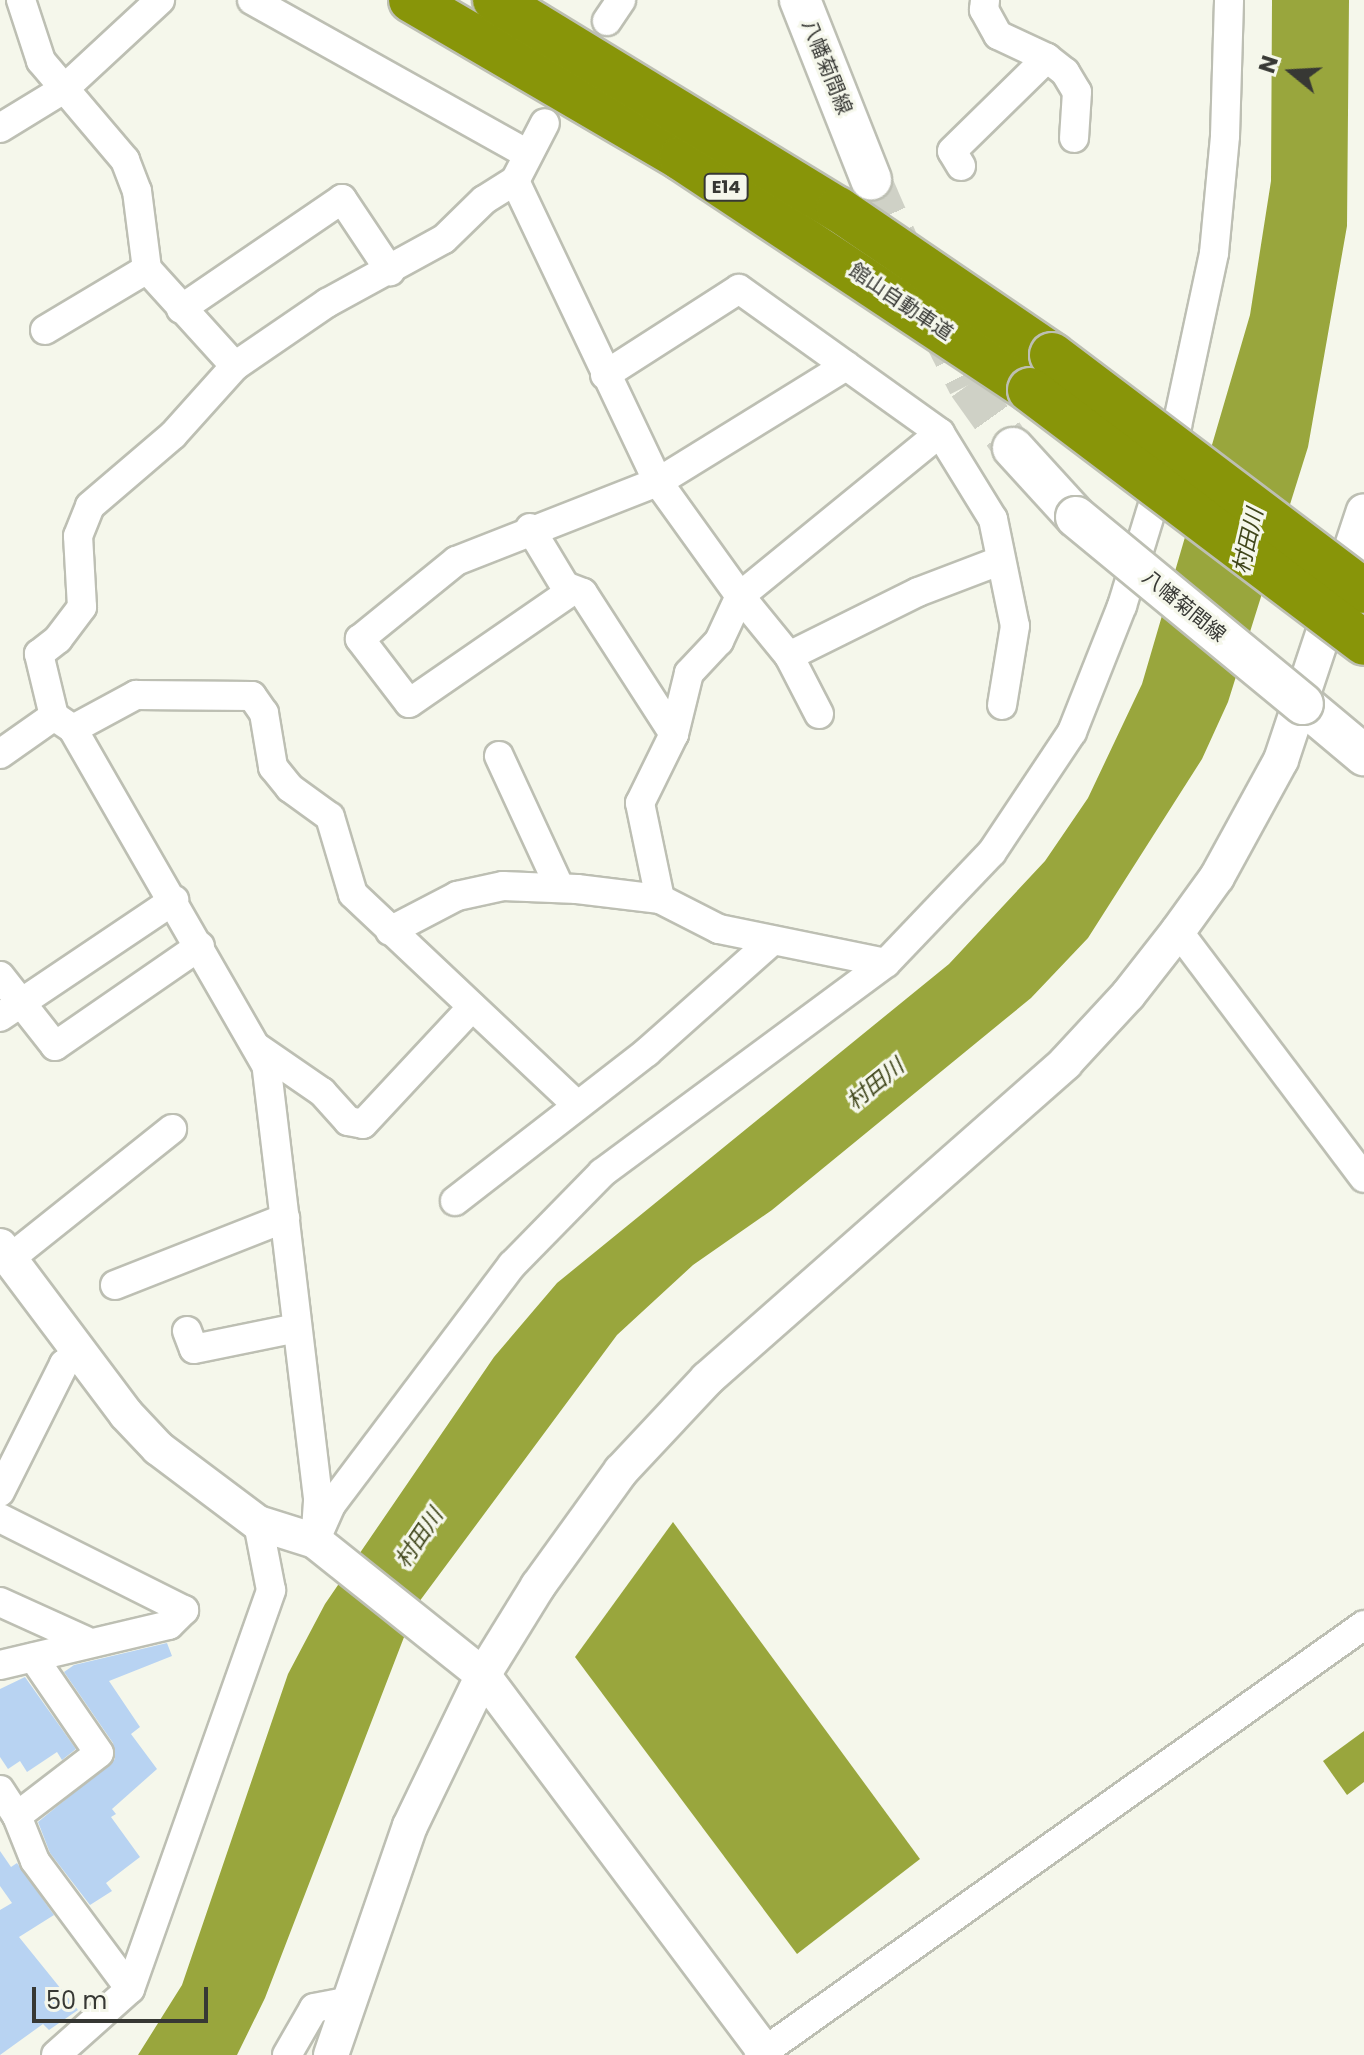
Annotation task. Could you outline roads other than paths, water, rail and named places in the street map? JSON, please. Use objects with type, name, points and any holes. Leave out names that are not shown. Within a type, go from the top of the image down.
[{"type":"highway","name":"館山自動車道","points":[[411,0],[1041,373],[1364,591]]},
{"type":"highway","name":"館山自動車道","points":[[495,0],[838,209],[1041,373],[1364,643]]},
{"type":"main road","name":"八幡菊間線","points":[[800,0],[871,179]]},
{"type":"main road","name":"八幡菊間線","points":[[1013,448],[1076,517],[1364,755]]},
{"type":"street","points":[[21,0],[41,61],[125,160],[137,191],[147,269],[235,366]]},
{"type":"street","points":[[0,128],[64,89],[160,0]]},
{"type":"street","points":[[252,0],[528,154]]},
{"type":"street","points":[[985,0],[984,10],[998,35],[1047,58],[1065,72],[1077,92],[1074,138]]},
{"type":"street","points":[[315,1541],[331,1505],[512,1265],[602,1173],[847,997],[886,963],[992,852],[1042,783],[1072,732],[1122,606],[1177,426],[1214,253],[1225,136],[1229,0]]},
{"type":"street","points":[[961,166],[952,151],[1047,58]]},
{"type":"street","points":[[315,1541],[318,1498],[266,1065],[174,900],[64,722],[39,654],[58,639],[82,607],[78,536],[90,506],[173,435],[235,366],[327,303],[444,239],[484,200],[515,181],[545,123]]},
{"type":"street","points":[[515,181],[658,482],[740,596],[789,656],[819,714]]},
{"type":"street","points":[[181,309],[342,199],[390,271]]},
{"type":"street","points":[[45,330],[147,269]]},
{"type":"street","points":[[605,375],[739,289],[940,433],[993,519],[999,561],[1015,626],[1002,705]]},
{"type":"street","points":[[573,590],[409,703],[360,639],[456,561],[530,528],[658,482],[846,366]]},
{"type":"street","points":[[660,899],[640,803],[674,734],[689,673],[719,641],[740,596],[940,433]]},
{"type":"street","points":[[331,2055],[345,2002],[410,1826],[483,1675],[586,1517],[664,1423],[707,1379],[1065,1063],[1128,995],[1178,931],[1250,822],[1303,704],[1364,511]]},
{"type":"street","points":[[530,528],[565,586],[583,593],[674,734]]},
{"type":"street","points":[[789,656],[918,592],[999,561]]},
{"type":"street","points":[[0,754],[64,722],[136,695],[252,696],[264,713],[273,767],[290,788],[330,817],[353,894],[576,1104]]},
{"type":"street","points":[[499,756],[560,888]]},
{"type":"street","points":[[390,931],[457,896],[503,886],[560,888],[660,899],[719,929],[886,963]]},
{"type":"street","points":[[11,1010],[174,900]]},
{"type":"street","points":[[1178,931],[1364,1178]]},
{"type":"street","points":[[455,1201],[576,1104],[647,1052],[772,941]]},
{"type":"street","points":[[0,976],[11,1010],[55,1046],[200,946]]},
{"type":"street","points":[[258,1048],[322,1092],[348,1121],[363,1124],[472,1007]]},
{"type":"street","points":[[172,1129],[4,1253],[158,1448],[258,1523],[315,1541],[483,1675],[763,2054],[1364,1625]]},
{"type":"street","points":[[115,1285],[285,1218]]},
{"type":"street","points":[[187,1331],[194,1349],[297,1328]]},
{"type":"street","points":[[0,1492],[64,1364],[80,1353]]},
{"type":"street","points":[[0,1518],[184,1610],[169,1625],[86,1641],[0,1665]]},
{"type":"street","points":[[56,2055],[130,1989],[271,1590],[258,1523]]},
{"type":"street","points":[[0,1602],[86,1641]]},
{"type":"street","points":[[17,1816],[99,1753],[33,1657]]},
{"type":"street","points":[[0,1790],[17,1816],[35,1861],[130,1989]]},
{"type":"street","points":[[287,2055],[314,2008],[345,2002]]},
{"type":"water","name":"村田川","points":[[1272,0],[1349,0],[1347,226],[1308,447],[1228,702],[1202,759],[1088,938],[1031,998],[772,1210],[693,1265],[617,1335],[416,1606],[265,1998],[237,2055],[138,2055],[182,1985],[288,1674],[325,1604],[494,1357],[557,1283],[949,964],[1045,861],[1088,798],[1142,684],[1250,315],[1271,181]]},
{"type":"water","points":[[673,1522],[920,1859],[797,1954],[575,1657]]},
{"type":"water","points":[[1364,1731],[1364,1782],[1347,1795],[1323,1761]]},
{"type":"tunnel","points":[[871,179],[908,264]]},
{"type":"tunnel","points":[[936,322],[968,385],[1013,448]]}]
